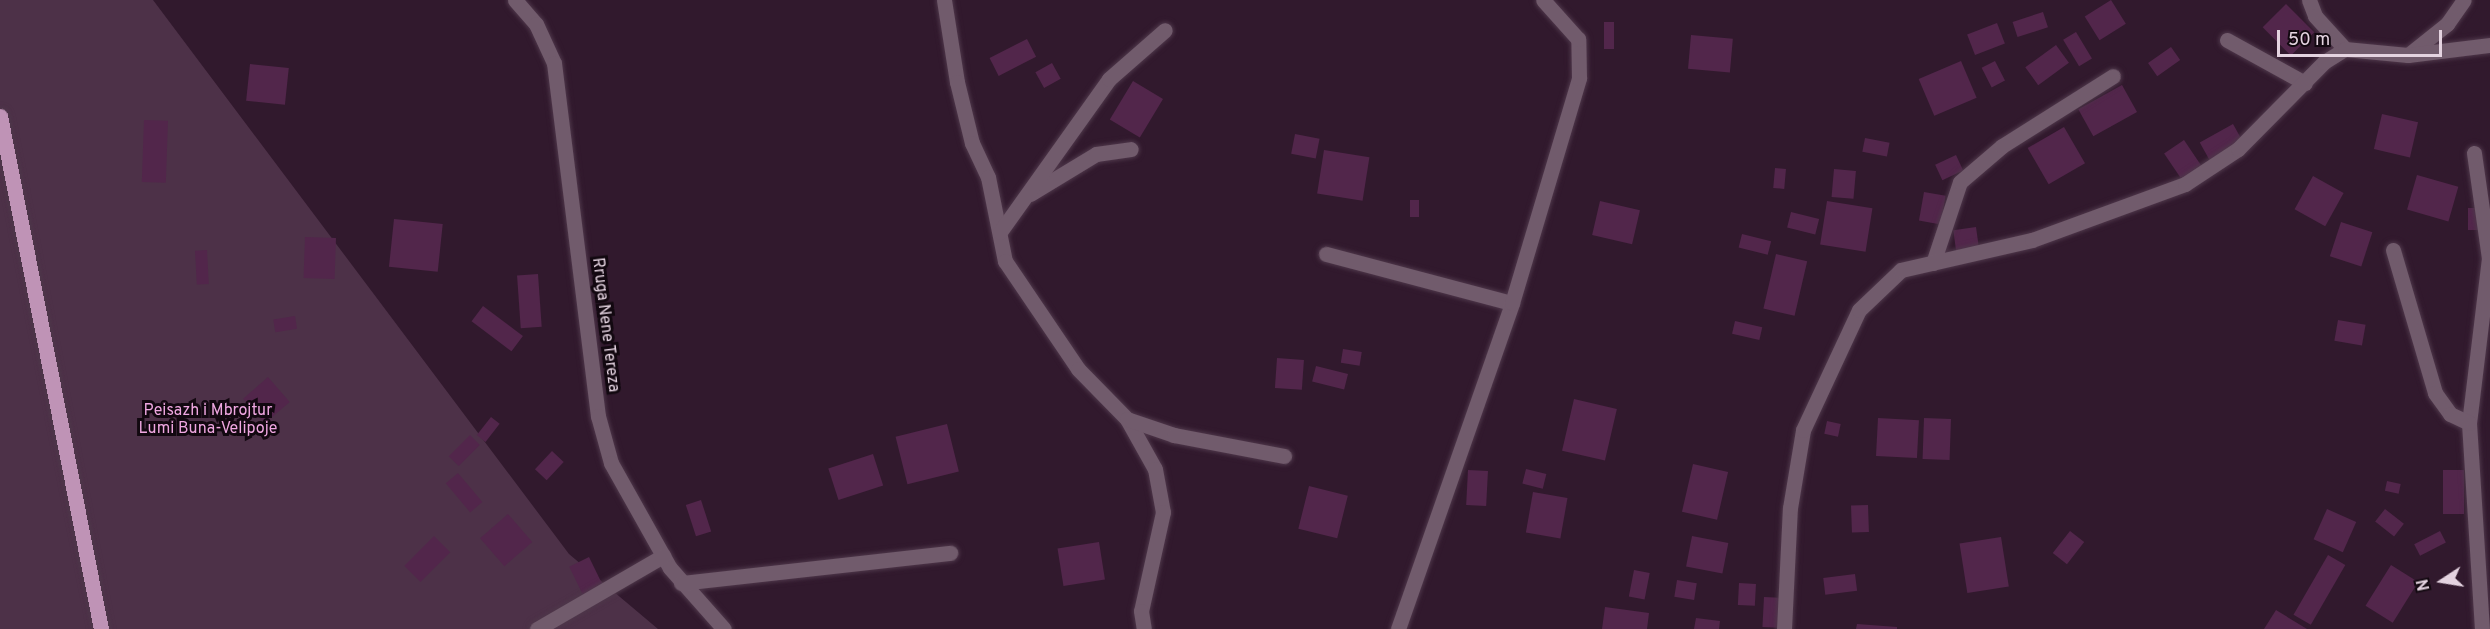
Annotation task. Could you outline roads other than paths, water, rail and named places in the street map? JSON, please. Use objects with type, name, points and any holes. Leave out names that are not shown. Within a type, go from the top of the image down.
[{"type":"main road","points":[[0,116],[101,629]]},
{"type":"street","name":"Rruga Nene Tereza","points":[[515,0],[536,24],[554,63],[598,416],[625,492],[681,583],[724,629]]},
{"type":"street","points":[[944,0],[957,82],[1017,286],[1078,369],[1127,419],[1155,469],[1163,512],[1141,611],[1144,629]]},
{"type":"street","points":[[1398,629],[1512,303],[1579,78],[1578,39],[1543,0]]},
{"type":"street","points":[[2309,0],[2314,16],[2345,50]]},
{"type":"street","points":[[2408,55],[2447,24],[2464,0]]},
{"type":"street","points":[[1000,232],[1030,194],[1068,131],[1109,79],[1165,30]]},
{"type":"street","points":[[2227,40],[2305,83]]},
{"type":"street","points":[[1784,629],[1790,508],[1803,430],[1859,310],[1901,270],[2032,240],[2185,184],[2238,149],[2324,62],[2345,50],[2408,55],[2490,45]]},
{"type":"street","points":[[1933,263],[1960,182],[2002,146],[2113,76]]},
{"type":"street","points":[[1030,194],[1096,154],[1131,149]]},
{"type":"street","points":[[2474,153],[2489,258],[2469,423],[2482,629]]},
{"type":"street","points":[[2393,250],[2434,393],[2450,414],[2469,423]]},
{"type":"street","points":[[1326,254],[1512,303]]},
{"type":"street","points":[[1127,419],[1173,435],[1284,456]]},
{"type":"street","points":[[681,583],[950,553]]},
{"type":"street","points":[[537,629],[663,556]]},
{"type":"park label","name":"Peisazh i Mbrojtur Lumi Buna-Velipoje","points":[[208,420]]}]
